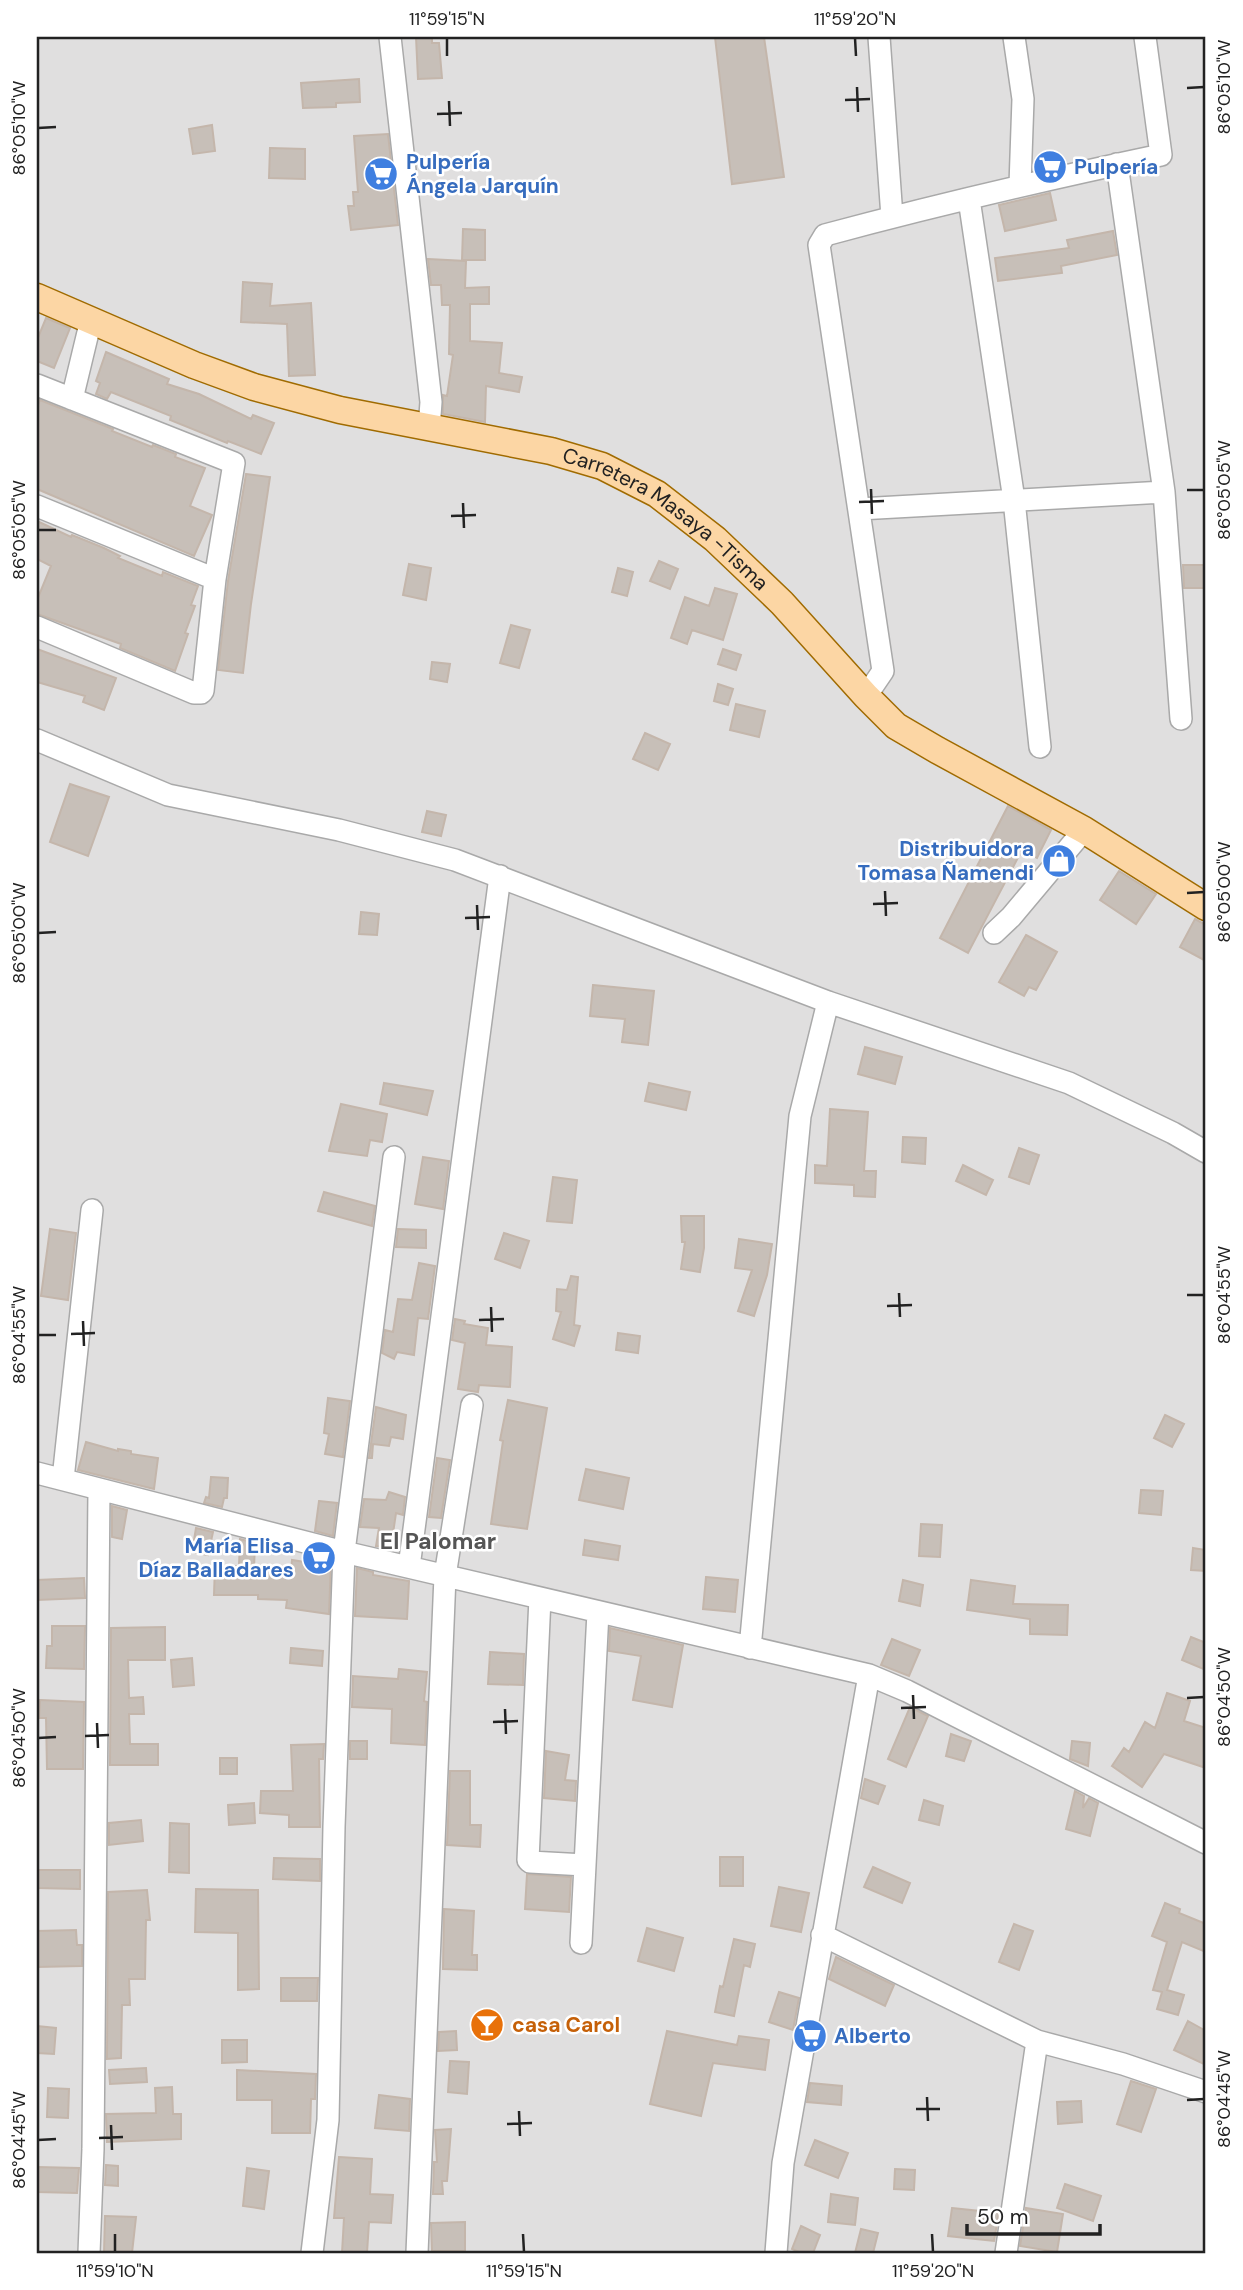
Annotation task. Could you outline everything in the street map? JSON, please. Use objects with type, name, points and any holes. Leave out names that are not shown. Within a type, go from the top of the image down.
[{"type":"main road","name":"Carretera Masaya -Tisma","points":[[37,297],[194,365],[254,387],[340,411],[551,452],[602,467],[657,494],[715,539],[782,603],[896,726],[1084,830],[1206,907]]},
{"type":"street","points":[[390,37],[431,402],[429,429]]},
{"type":"street","points":[[879,37],[892,217]]},
{"type":"street","points":[[1014,37],[1023,99],[1020,184]]},
{"type":"street","points":[[866,696],[883,671],[818,244],[825,235],[892,217],[1020,184],[1161,155],[1145,37]]},
{"type":"street","points":[[1116,164],[1164,492],[1181,719]]},
{"type":"street","points":[[969,199],[1014,500],[1040,747]]},
{"type":"street","points":[[72,399],[91,320]]},
{"type":"street","points":[[37,385],[234,463],[215,579],[201,694],[37,627]]},
{"type":"street","points":[[859,509],[1164,492]]},
{"type":"street","points":[[37,506],[215,579]]},
{"type":"street","points":[[37,740],[168,795],[339,830],[455,860],[828,1002],[1069,1083],[1173,1133],[1206,1152]]},
{"type":"street","points":[[994,933],[1011,917],[1084,830]]},
{"type":"street","points":[[409,1567],[500,876]]},
{"type":"street","points":[[750,1647],[800,1116],[828,1002]]},
{"type":"street","points":[[312,2253],[328,2120],[344,1552],[394,1157]]},
{"type":"street","points":[[63,1479],[92,1210]]},
{"type":"street","points":[[417,2253],[445,1576],[472,1405]]},
{"type":"street","points":[[37,1473],[344,1552],[869,1675],[907,1691],[1206,1843]]},
{"type":"street","points":[[89,2253],[93,2149],[99,1489]]},
{"type":"street","points":[[540,1598],[528,1860],[585,1865]]},
{"type":"street","points":[[581,1942],[598,1612]]},
{"type":"street","points":[[776,2253],[783,2163],[869,1675]]},
{"type":"street","points":[[822,1935],[1037,2041],[1123,2064],[1206,2092]]},
{"type":"street","points":[[1006,2253],[1037,2041]]},
{"type":"shaded area","points":[[37,37],[1206,37],[1206,2253],[37,2253]]},
{"type":"building","points":[[416,37],[432,37],[432,43],[439,43],[442,78],[418,79]]},
{"type":"building","points":[[715,37],[764,37],[784,177],[732,184]]},
{"type":"building","points":[[359,79],[360,102],[336,103],[336,107],[303,108],[301,83]]},
{"type":"building","points":[[212,125],[215,151],[193,154],[189,129]]},
{"type":"building","points":[[388,134],[398,225],[351,230],[348,206],[354,206],[353,192],[358,192],[354,136]]},
{"type":"building","points":[[270,148],[305,149],[305,179],[269,178]]},
{"type":"building","points":[[1050,193],[1056,220],[1005,231],[999,205]]},
{"type":"building","points":[[463,229],[485,230],[485,260],[462,260]]},
{"type":"building","points":[[1113,231],[1117,255],[1061,266],[1062,273],[998,281],[995,258],[1069,248],[1067,240]]},
{"type":"building","points":[[428,259],[466,261],[465,288],[489,287],[489,304],[470,304],[470,341],[502,343],[499,373],[522,377],[519,392],[486,386],[485,422],[443,414],[443,395],[447,396],[453,355],[449,354],[450,305],[442,305],[441,285],[431,285]]},
{"type":"building","points":[[243,282],[272,284],[270,306],[311,303],[315,375],[289,376],[287,324],[241,322]]},
{"type":"building","points":[[46,318],[70,328],[54,368],[37,361],[37,340]]},
{"type":"building","points":[[106,352],[169,379],[167,384],[199,394],[251,419],[253,415],[274,423],[261,454],[170,420],[171,416],[111,392],[107,399],[96,394],[100,383],[96,381]]},
{"type":"building","points":[[40,400],[205,468],[190,506],[212,515],[194,556],[37,489],[37,407]]},
{"type":"building","points":[[246,474],[270,477],[243,673],[218,670],[228,581]]},
{"type":"building","points":[[37,521],[71,537],[72,535],[104,548],[120,556],[118,558],[162,576],[163,572],[198,586],[191,605],[195,606],[185,633],[188,634],[175,671],[120,648],[121,644],[37,614],[37,600],[51,566],[37,559]]},
{"type":"building","points":[[659,561],[678,569],[670,589],[650,581]]},
{"type":"building","points":[[409,564],[431,568],[426,600],[403,595]]},
{"type":"building","points":[[1183,565],[1205,565],[1205,588],[1184,588]]},
{"type":"building","points":[[618,568],[633,572],[627,596],[612,592]]},
{"type":"building","points":[[715,588],[737,594],[723,640],[692,630],[687,644],[671,638],[685,597],[709,606]]},
{"type":"building","points":[[511,625],[530,630],[519,668],[500,663]]},
{"type":"building","points":[[37,649],[116,678],[104,710],[83,702],[85,696],[37,682]]},
{"type":"building","points":[[723,649],[741,655],[736,670],[718,664]]},
{"type":"building","points":[[432,662],[450,664],[447,682],[430,679]]},
{"type":"building","points":[[718,684],[733,689],[728,705],[714,701]]},
{"type":"building","points":[[736,704],[765,711],[759,737],[730,730]]},
{"type":"building","points":[[645,733],[670,744],[658,770],[633,759]]},
{"type":"building","points":[[70,784],[109,797],[88,856],[50,842]]},
{"type":"building","points":[[1008,806],[1051,830],[1037,858],[1022,850],[968,953],[940,938]]},
{"type":"building","points":[[427,811],[446,815],[441,836],[422,832]]},
{"type":"building","points":[[1119,871],[1156,894],[1136,924],[1100,900]]},
{"type":"building","points":[[361,912],[379,914],[377,935],[359,934]]},
{"type":"building","points":[[1195,919],[1206,925],[1206,961],[1180,947]]},
{"type":"building","points":[[1026,935],[1057,952],[1036,990],[1029,987],[1024,996],[999,982]]},
{"type":"building","points":[[593,985],[654,991],[648,1045],[622,1042],[625,1019],[590,1016]]},
{"type":"building","points":[[865,1047],[902,1057],[895,1084],[858,1074]]},
{"type":"building","points":[[384,1083],[433,1091],[427,1115],[380,1104]]},
{"type":"building","points":[[649,1083],[690,1092],[686,1110],[645,1101]]},
{"type":"building","points":[[341,1104],[387,1114],[382,1142],[370,1140],[367,1156],[329,1151]]},
{"type":"building","points":[[830,1109],[868,1112],[864,1171],[876,1171],[875,1197],[854,1196],[854,1185],[815,1183],[815,1165],[827,1166]]},
{"type":"building","points":[[903,1137],[926,1138],[925,1164],[902,1162]]},
{"type":"building","points":[[1019,1148],[1039,1155],[1029,1184],[1009,1177]]},
{"type":"building","points":[[423,1157],[449,1161],[443,1209],[415,1204]]},
{"type":"building","points":[[963,1165],[993,1180],[986,1195],[956,1181]]},
{"type":"building","points":[[553,1177],[577,1180],[572,1223],[547,1221]]},
{"type":"building","points":[[324,1192],[375,1206],[372,1226],[318,1211]]},
{"type":"building","points":[[681,1216],[704,1216],[704,1248],[700,1272],[681,1269],[685,1242],[682,1242]]},
{"type":"building","points":[[50,1229],[76,1233],[68,1300],[41,1296]]},
{"type":"building","points":[[398,1229],[426,1230],[426,1248],[396,1247]]},
{"type":"building","points":[[504,1233],[529,1241],[520,1268],[495,1259]]},
{"type":"building","points":[[739,1239],[772,1244],[767,1275],[754,1316],[738,1311],[752,1270],[735,1268]]},
{"type":"building","points":[[419,1263],[435,1266],[428,1319],[418,1318],[414,1355],[397,1352],[394,1359],[382,1353],[385,1330],[393,1332],[398,1299],[412,1300]]},
{"type":"building","points":[[571,1276],[578,1277],[574,1325],[580,1326],[574,1346],[553,1339],[561,1312],[556,1311],[557,1289],[567,1290]]},
{"type":"building","points":[[455,1319],[465,1321],[464,1324],[488,1328],[486,1345],[512,1347],[510,1387],[479,1385],[478,1392],[458,1389],[465,1343],[452,1340]]},
{"type":"building","points":[[618,1333],[640,1336],[638,1353],[616,1350]]},
{"type":"building","points":[[328,1398],[350,1401],[343,1457],[325,1454],[329,1434],[324,1433]]},
{"type":"building","points":[[508,1400],[547,1408],[527,1529],[491,1524],[503,1441],[500,1440]]},
{"type":"building","points":[[376,1407],[406,1415],[403,1439],[391,1437],[389,1446],[373,1444],[372,1458],[369,1458]]},
{"type":"building","points":[[1165,1415],[1184,1424],[1172,1447],[1154,1438]]},
{"type":"building","points":[[86,1442],[158,1458],[154,1489],[78,1470]]},
{"type":"building","points":[[437,1458],[450,1460],[441,1518],[429,1517]]},
{"type":"building","points":[[586,1469],[629,1478],[623,1509],[579,1500]]},
{"type":"building","points":[[211,1477],[228,1478],[227,1498],[224,1498],[222,1507],[204,1503],[206,1497],[209,1498]]},
{"type":"building","points":[[1141,1490],[1163,1491],[1161,1515],[1139,1513]]},
{"type":"building","points":[[389,1492],[405,1497],[403,1515],[396,1513],[391,1547],[376,1546],[379,1528],[360,1527],[364,1499],[386,1500]]},
{"type":"building","points":[[319,1501],[337,1503],[333,1536],[315,1531]]},
{"type":"building","points":[[112,1506],[127,1510],[122,1539],[112,1537]]},
{"type":"building","points":[[921,1524],[942,1525],[940,1557],[919,1556]]},
{"type":"building","points":[[196,1528],[213,1532],[208,1555],[192,1552]]},
{"type":"building","points":[[240,1539],[255,1543],[254,1569],[291,1570],[292,1560],[311,1563],[312,1557],[331,1562],[329,1614],[286,1608],[287,1600],[258,1599],[258,1595],[214,1595],[215,1566],[239,1566]]},
{"type":"building","points":[[585,1540],[620,1546],[618,1560],[583,1555]]},
{"type":"building","points":[[1193,1548],[1206,1550],[1206,1571],[1191,1570]]},
{"type":"building","points":[[357,1568],[373,1572],[373,1575],[409,1581],[407,1619],[355,1616]]},
{"type":"building","points":[[706,1577],[738,1580],[735,1612],[703,1609]]},
{"type":"building","points":[[84,1578],[85,1598],[37,1600],[37,1580]]},
{"type":"building","points":[[903,1580],[923,1585],[920,1606],[899,1601]]},
{"type":"building","points":[[971,1580],[1015,1586],[1013,1604],[1068,1605],[1067,1635],[1030,1634],[1030,1619],[967,1610]]},
{"type":"building","points":[[52,1626],[85,1626],[84,1669],[46,1668],[47,1646],[52,1646]]},
{"type":"building","points":[[165,1627],[165,1660],[128,1660],[129,1698],[143,1697],[144,1714],[129,1714],[130,1744],[158,1744],[158,1765],[110,1765],[111,1628]]},
{"type":"building","points":[[610,1628],[683,1645],[672,1707],[633,1700],[641,1656],[609,1651]]},
{"type":"building","points":[[1191,1637],[1206,1643],[1206,1670],[1182,1660]]},
{"type":"building","points":[[892,1639],[920,1650],[909,1676],[881,1665]]},
{"type":"building","points":[[291,1648],[323,1651],[322,1666],[290,1663]]},
{"type":"building","points":[[490,1652],[524,1654],[523,1685],[488,1684]]},
{"type":"building","points":[[192,1658],[194,1685],[173,1687],[171,1660]]},
{"type":"building","points":[[399,1669],[427,1672],[424,1701],[427,1702],[425,1745],[391,1743],[392,1709],[352,1707],[353,1676],[398,1679]]},
{"type":"building","points":[[1167,1693],[1190,1701],[1184,1721],[1206,1728],[1206,1768],[1164,1754],[1142,1787],[1112,1766],[1124,1748],[1129,1752],[1145,1722],[1155,1728]]},
{"type":"building","points":[[40,1700],[84,1702],[83,1769],[47,1769],[46,1718],[39,1718]]},
{"type":"building","points":[[910,1707],[928,1716],[906,1767],[888,1759]]},
{"type":"building","points":[[951,1734],[971,1741],[964,1761],[946,1756]]},
{"type":"building","points":[[350,1741],[367,1741],[367,1759],[350,1759]]},
{"type":"building","points":[[1072,1741],[1090,1743],[1088,1766],[1070,1759]]},
{"type":"building","points":[[324,1744],[323,1759],[319,1759],[320,1827],[289,1827],[289,1815],[260,1813],[261,1791],[293,1791],[291,1745]]},
{"type":"building","points":[[546,1751],[569,1755],[565,1780],[576,1781],[575,1801],[544,1798]]},
{"type":"building","points":[[220,1758],[237,1758],[237,1774],[220,1774]]},
{"type":"building","points":[[450,1771],[470,1771],[470,1825],[481,1825],[480,1847],[447,1845]]},
{"type":"building","points":[[865,1779],[885,1786],[878,1804],[861,1798]]},
{"type":"building","points":[[1075,1791],[1084,1796],[1083,1808],[1089,1798],[1098,1803],[1090,1836],[1066,1829]]},
{"type":"building","points":[[924,1800],[943,1806],[939,1825],[919,1820]]},
{"type":"building","points":[[254,1803],[255,1823],[229,1825],[228,1805]]},
{"type":"building","points":[[141,1820],[143,1841],[109,1845],[109,1823]]},
{"type":"building","points":[[170,1823],[189,1824],[189,1873],[169,1872]]},
{"type":"building","points":[[720,1857],[743,1857],[743,1886],[720,1886]]},
{"type":"building","points":[[274,1858],[320,1859],[320,1881],[273,1879]]},
{"type":"building","points":[[873,1867],[910,1883],[902,1903],[864,1887]]},
{"type":"building","points":[[37,1870],[80,1870],[80,1889],[37,1888]]},
{"type":"building","points":[[527,1874],[571,1877],[569,1912],[525,1909]]},
{"type":"building","points":[[779,1887],[809,1893],[801,1932],[771,1926]]},
{"type":"building","points":[[196,1889],[258,1890],[259,1989],[238,1990],[238,1933],[195,1932]]},
{"type":"building","points":[[147,1890],[150,1920],[146,1920],[145,1979],[129,1979],[130,2005],[122,2005],[121,2058],[107,2059],[108,1892]]},
{"type":"building","points":[[1165,1903],[1180,1909],[1179,1913],[1206,1924],[1206,1952],[1182,1942],[1167,1990],[1184,1995],[1178,2015],[1157,2009],[1162,1992],[1153,1990],[1167,1942],[1152,1936]]},
{"type":"building","points":[[444,1909],[474,1911],[472,1955],[477,1955],[477,1970],[443,1969]]},
{"type":"building","points":[[1014,1924],[1033,1931],[1019,1970],[999,1962]]},
{"type":"building","points":[[647,1928],[683,1938],[674,1971],[638,1961]]},
{"type":"building","points":[[76,1930],[77,1945],[82,1945],[82,1966],[37,1967],[37,1931]]},
{"type":"building","points":[[734,1939],[755,1944],[750,1967],[744,1965],[734,2016],[715,2012]]},
{"type":"building","points":[[836,1957],[894,1985],[885,2006],[829,1979]]},
{"type":"building","points":[[281,1978],[318,1978],[317,2001],[281,2001]]},
{"type":"building","points":[[779,1992],[799,1998],[793,2030],[769,2022]]},
{"type":"building","points":[[1188,2021],[1206,2031],[1206,2065],[1174,2050]]},
{"type":"building","points":[[37,2026],[56,2028],[54,2054],[37,2053]]},
{"type":"building","points":[[456,2031],[457,2050],[438,2051],[439,2032]]},
{"type":"building","points":[[667,2031],[737,2045],[739,2036],[769,2040],[765,2070],[713,2063],[701,2116],[650,2104]]},
{"type":"building","points":[[222,2040],[247,2040],[247,2062],[222,2063]]},
{"type":"building","points":[[450,2061],[469,2062],[467,2094],[448,2092]]},
{"type":"building","points":[[146,2068],[147,2082],[110,2084],[109,2070]]},
{"type":"building","points":[[237,2070],[316,2074],[315,2099],[311,2099],[310,2133],[272,2133],[272,2100],[237,2100]]},
{"type":"building","points":[[1131,2081],[1156,2089],[1141,2132],[1117,2124]]},
{"type":"building","points":[[810,2083],[842,2086],[841,2105],[807,2102]]},
{"type":"building","points":[[172,2087],[173,2114],[181,2114],[181,2139],[107,2142],[106,2114],[156,2113],[155,2088]]},
{"type":"building","points":[[48,2088],[69,2089],[68,2118],[47,2117]]},
{"type":"building","points":[[379,2095],[410,2099],[409,2131],[375,2128]]},
{"type":"building","points":[[1081,2101],[1082,2122],[1058,2124],[1057,2102]]},
{"type":"building","points":[[451,2129],[447,2181],[442,2181],[443,2194],[433,2194],[434,2162],[437,2162],[435,2130]]},
{"type":"building","points":[[815,2140],[848,2153],[838,2178],[805,2165]]},
{"type":"building","points":[[339,2157],[372,2159],[370,2194],[393,2195],[391,2223],[369,2222],[367,2253],[342,2253],[344,2218],[334,2218]]},
{"type":"building","points":[[106,2165],[118,2166],[118,2186],[105,2185]]},
{"type":"building","points":[[37,2167],[79,2168],[77,2193],[37,2192]]},
{"type":"building","points":[[247,2168],[269,2171],[264,2209],[243,2206]]},
{"type":"building","points":[[895,2169],[915,2170],[914,2190],[894,2189]]},
{"type":"building","points":[[1065,2184],[1101,2196],[1093,2221],[1057,2208]]},
{"type":"building","points":[[831,2194],[858,2198],[855,2225],[828,2222]]},
{"type":"building","points":[[952,2208],[999,2213],[994,2241],[948,2236]]},
{"type":"building","points":[[1026,2208],[1063,2214],[1057,2252],[1020,2246]]},
{"type":"building","points":[[105,2216],[136,2217],[132,2253],[104,2253]]},
{"type":"building","points":[[465,2222],[465,2251],[432,2251],[431,2223]]},
{"type":"building","points":[[801,2226],[820,2235],[813,2253],[801,2253],[792,2249]]},
{"type":"building","points":[[861,2229],[878,2233],[873,2253],[855,2253]]},
{"type":"place","name":"Pulpería","points":[[1050,167]]},
{"type":"place","name":"Pulpería Ángela Jarquín","points":[[381,174]]},
{"type":"place","name":"Distribuidora Tomasa Ñamendi","points":[[1059,861]]},
{"type":"place","name":"María Elisa Díaz Balladares","points":[[319,1558]]},
{"type":"place","name":"casa Carol","points":[[487,2025]]},
{"type":"place","name":"Alberto","points":[[810,2036]]},
{"type":"district","name":"El Palomar","points":[[438,1541]]}]
